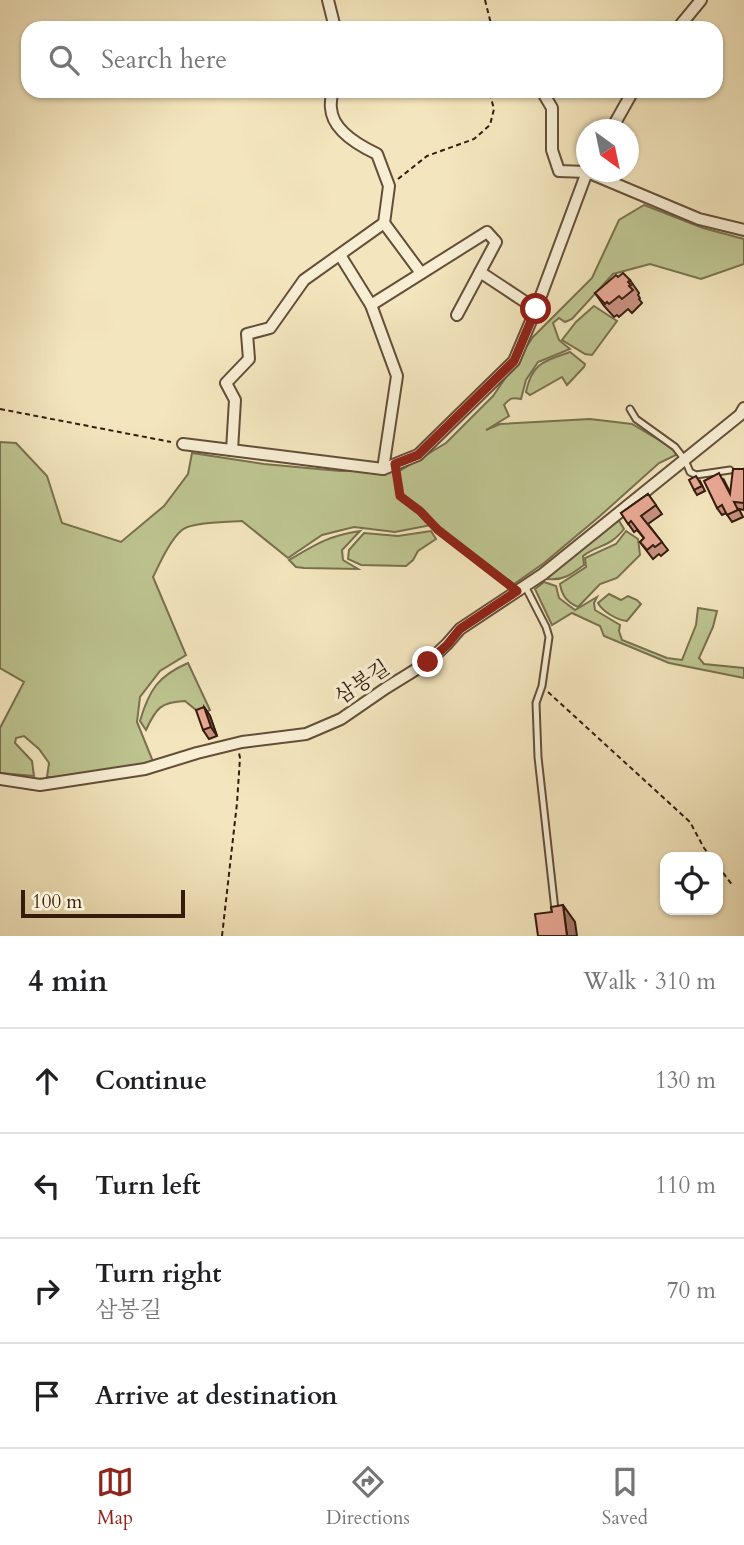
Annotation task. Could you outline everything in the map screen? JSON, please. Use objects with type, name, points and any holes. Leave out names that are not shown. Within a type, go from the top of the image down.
[{"type":"street","points":[[328,0],[333,21]]},
{"type":"street","points":[[684,21],[701,0]]},
{"type":"street","points":[[332,98],[331,110],[336,124],[359,145],[377,154],[388,186],[384,223],[421,273]]},
{"type":"street","points":[[546,98],[552,108],[552,150],[559,172],[576,172]]},
{"type":"street","points":[[617,119],[629,98]]},
{"type":"street","points":[[183,444],[383,469],[418,455],[514,361],[583,182]]},
{"type":"street","points":[[611,182],[699,219],[744,230]]},
{"type":"street","points":[[232,450],[234,400],[226,383],[249,359],[247,334],[270,328],[304,280],[384,223]]},
{"type":"street","points":[[371,305],[487,232],[496,242],[457,315]]},
{"type":"street","points":[[340,255],[371,305],[397,376],[383,469]]},
{"type":"street","points":[[480,272],[536,309]]},
{"type":"street","name":"삼봉길","points":[[0,779],[40,785],[145,769],[237,744],[306,734],[341,719],[428,662],[460,629],[543,575],[740,415],[744,408]]},
{"type":"lane","points":[[630,409],[636,419],[675,447],[690,472],[696,475],[730,470]]},
{"type":"lane","points":[[521,589],[546,627],[549,637],[542,686],[536,703],[538,757],[556,916]]},
{"type":"path","points":[[485,0],[490,21]]},
{"type":"path","points":[[388,186],[427,156],[474,139],[490,125],[494,109],[491,98]]},
{"type":"path","points":[[0,409],[183,444]]},
{"type":"path","points":[[395,464],[400,496],[420,511],[438,530],[521,589]]},
{"type":"path","points":[[542,686],[690,822],[707,852]]},
{"type":"path","points":[[222,936],[237,803],[240,758],[237,744]]},
{"type":"path","points":[[723,873],[733,886]]},
{"type":"green space","points":[[644,205],[703,228],[744,239],[744,264],[701,279],[650,264],[613,274],[572,319],[565,322],[559,318],[553,323],[559,340],[570,349],[538,362],[526,380],[521,399],[511,399],[504,405],[509,416],[486,430],[500,424],[590,419],[632,424],[678,454],[659,463],[544,563],[514,584],[436,524],[395,532],[354,527],[322,535],[288,558],[242,521],[187,527],[173,540],[153,577],[186,655],[160,671],[140,697],[137,722],[154,764],[47,777],[49,763],[39,749],[24,736],[16,738],[15,743],[32,761],[34,776],[0,773],[0,728],[24,682],[0,668],[0,442],[16,443],[47,476],[62,523],[121,542],[164,506],[188,474],[192,453],[264,464],[340,471],[401,470],[446,443],[493,396],[533,337],[592,278],[619,220]]},
{"type":"green space","points":[[594,306],[617,321],[592,355],[585,354],[562,340],[576,322]]},
{"type":"green space","points":[[570,352],[585,364],[567,385],[562,377],[530,395],[526,392],[532,374],[541,364]]},
{"type":"green space","points":[[618,519],[624,529],[613,540],[583,556],[584,565],[563,578],[548,579],[549,575]]},
{"type":"green space","points":[[360,531],[342,550],[343,560],[358,569],[296,567],[289,560],[323,541]]},
{"type":"green space","points":[[431,531],[436,539],[418,551],[406,566],[361,565],[348,559],[349,550],[364,533],[398,536]]},
{"type":"green space","points":[[626,531],[638,539],[640,555],[617,578],[600,584],[578,607],[571,603],[560,584],[586,567],[585,558],[616,544]]},
{"type":"green space","points":[[544,582],[556,586],[559,598],[575,610],[597,597],[595,610],[620,625],[622,640],[667,658],[682,660],[696,625],[698,608],[717,611],[699,658],[704,664],[744,668],[744,678],[669,663],[604,636],[600,626],[572,613],[552,625],[535,589]]},
{"type":"green space","points":[[609,594],[621,600],[628,596],[641,604],[627,621],[619,619],[598,603]]},
{"type":"green space","points":[[188,663],[210,710],[201,714],[185,701],[170,703],[156,711],[146,730],[140,721],[151,692],[169,673]]},
{"type":"building","points":[[623,273],[630,280],[629,286],[633,290],[622,299],[619,296],[605,304],[595,293],[616,275],[618,277]]},
{"type":"building","points":[[733,469],[744,469],[744,503],[734,502],[738,510],[727,515],[722,505],[717,508],[704,481],[719,473],[730,494]]},
{"type":"building","points":[[696,476],[702,486],[694,490],[689,480]]},
{"type":"building","points":[[648,494],[656,505],[641,516],[662,542],[647,550],[640,542],[644,538],[631,521],[628,524],[621,513]]},
{"type":"building","points":[[204,707],[211,727],[203,730],[196,710]]},
{"type":"building","points":[[563,905],[567,936],[538,936],[535,914],[552,912],[551,907]]},
{"type":"route","points":[[428,662],[460,629],[517,591],[438,530],[420,511],[400,496],[395,464],[418,455],[514,361],[536,309]]}]
